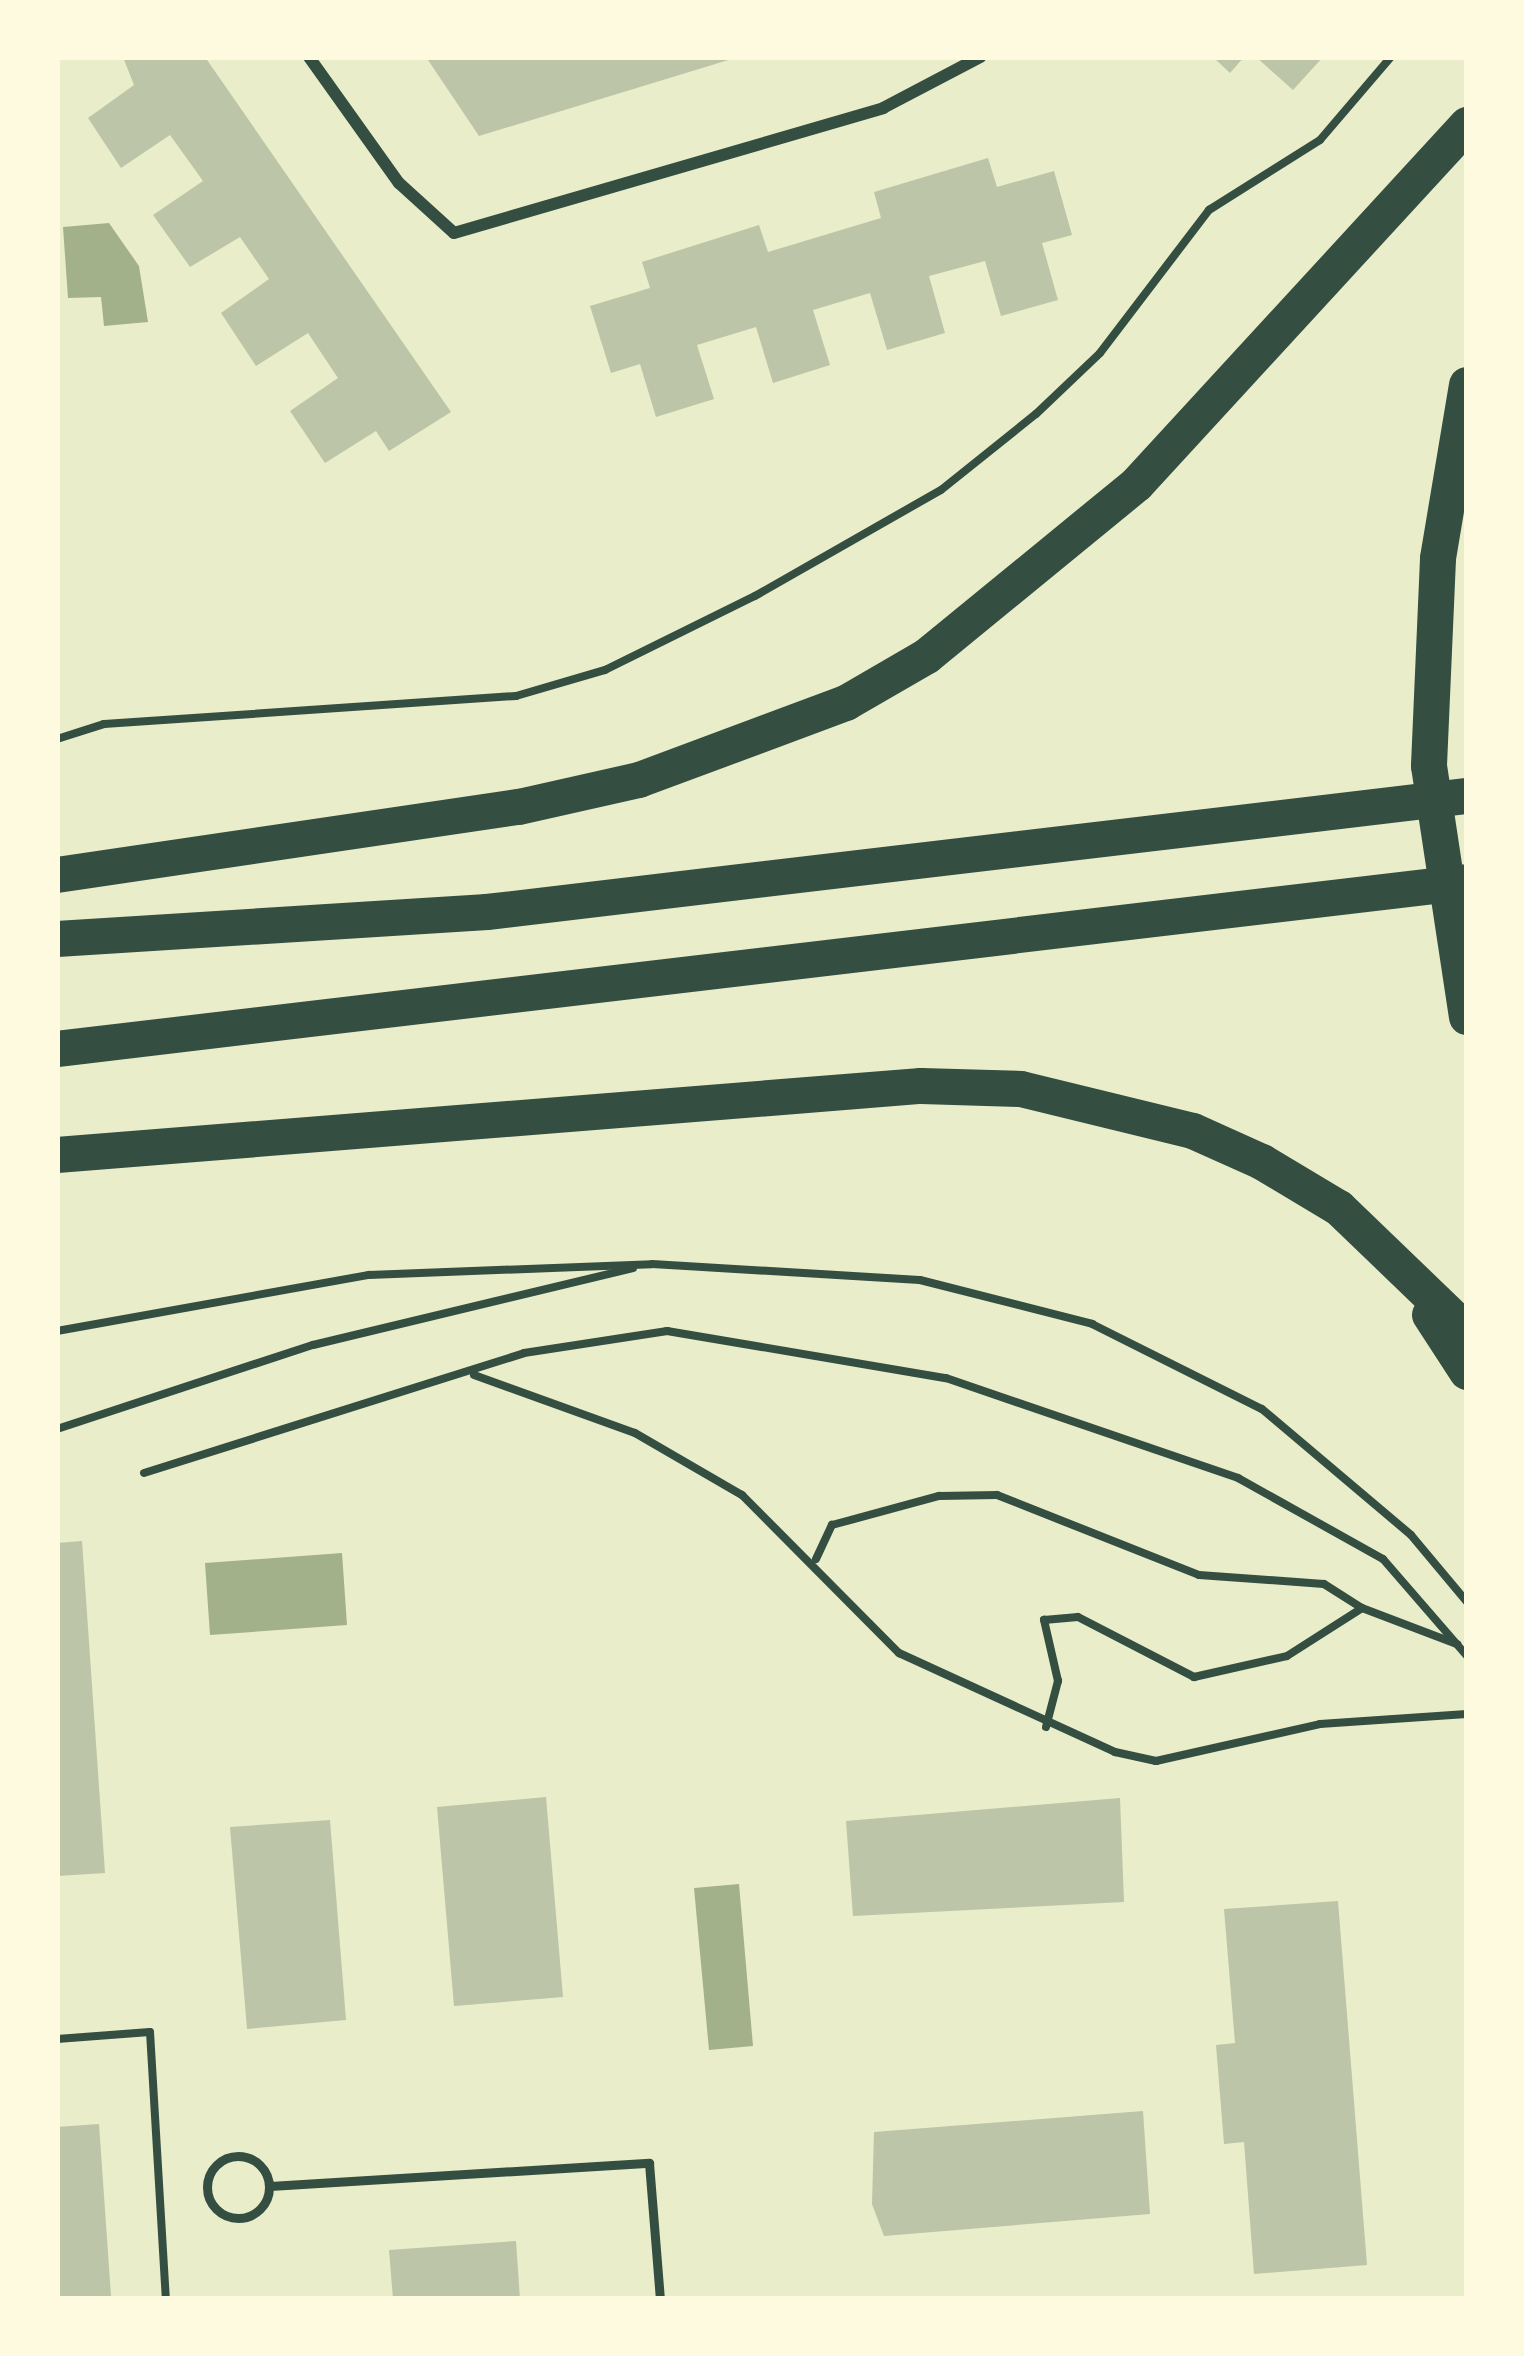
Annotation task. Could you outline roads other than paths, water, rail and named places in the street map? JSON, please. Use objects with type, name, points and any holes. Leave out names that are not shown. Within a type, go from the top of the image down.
[{"type":"highway","points":[[57,875],[519,806],[640,780],[846,703],[927,656],[1137,484],[1467,125]]},
{"type":"highway","points":[[1465,1004],[1429,766],[1440,538],[1467,385]]},
{"type":"highway","points":[[57,939],[487,912],[1467,796]]},
{"type":"highway","points":[[57,1049],[1204,917],[1467,882]]},
{"type":"highway","points":[[1204,917],[1319,925],[1467,908]]},
{"type":"highway","points":[[57,1155],[921,1086],[1021,1089],[1193,1131],[1262,1162],[1415,1274],[1467,1331]]},
{"type":"highway","points":[[1415,1274],[1414,1291],[1467,1372]]},
{"type":"street","points":[[308,57],[400,182],[454,233],[883,108],[980,57]]},
{"type":"lane","points":[[234,2156],[259,2163],[270,2186],[262,2209],[240,2219],[218,2211],[207,2191],[213,2168],[234,2156]]},
{"type":"lane","points":[[270,2186],[649,2163],[660,2299]]}]
